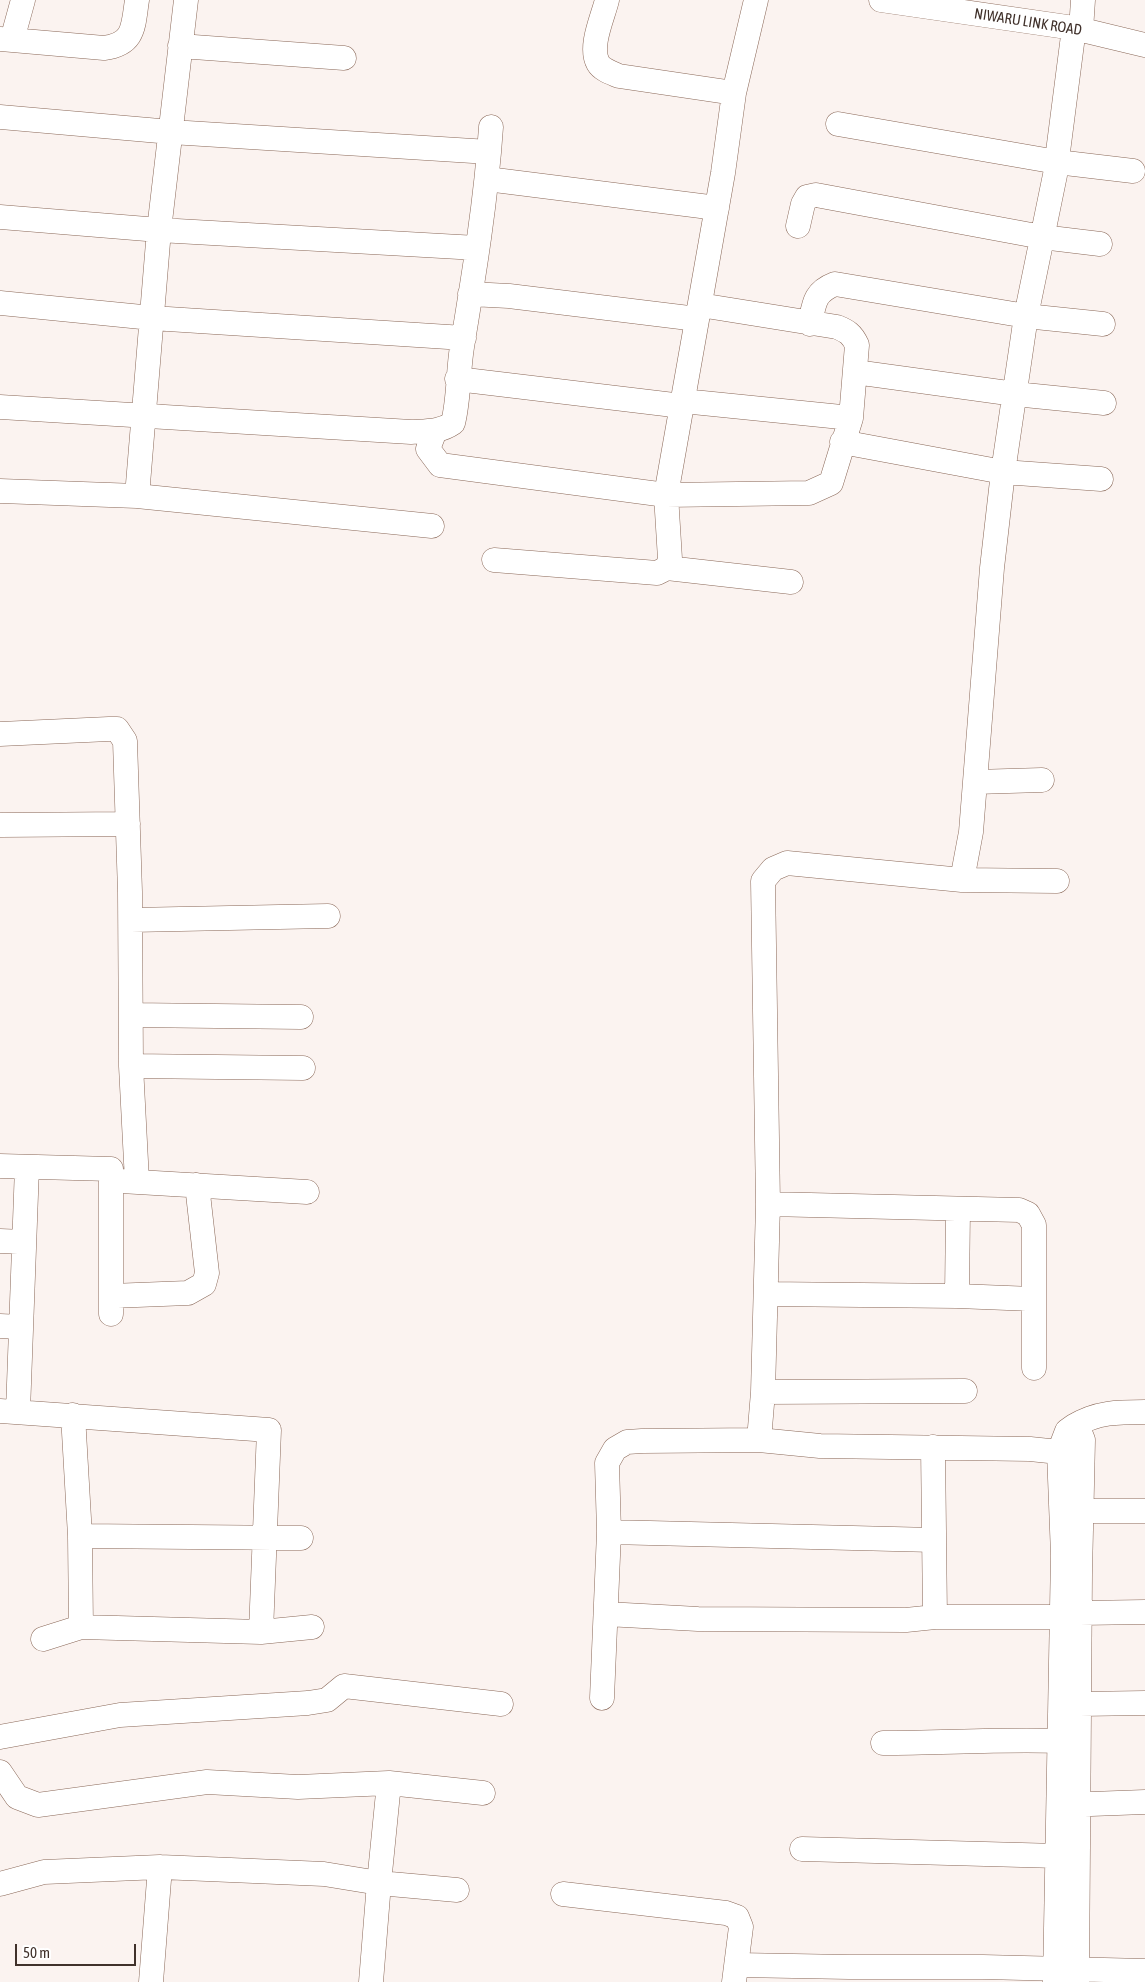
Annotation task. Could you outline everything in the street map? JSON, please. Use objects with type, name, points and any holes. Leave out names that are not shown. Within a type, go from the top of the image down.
[{"type":"street","points":[[23,0],[6,39],[104,48],[118,46],[132,32],[137,0]]},
{"type":"street","points":[[137,496],[159,230],[186,0]]},
{"type":"street","points":[[607,0],[595,48],[598,64],[606,70],[619,76],[734,93]]},
{"type":"street","points":[[667,568],[670,559],[666,495],[717,208],[734,93],[756,0]]},
{"type":"street","name":"NIWARU LINK ROAD","points":[[881,0],[938,5],[1078,29],[1145,45]]},
{"type":"street","points":[[962,880],[971,832],[992,568],[1003,472],[1026,316],[1057,162],[1083,0]]},
{"type":"street","points":[[180,46],[344,58]]},
{"type":"street","points":[[0,117],[170,132],[489,152]]},
{"type":"street","points":[[838,124],[1057,162],[1133,171]]},
{"type":"street","points":[[0,407],[411,432],[435,431],[453,423],[457,378],[487,178],[491,127]]},
{"type":"street","points":[[487,178],[717,208]]},
{"type":"street","points":[[798,226],[802,204],[807,197],[816,195],[1042,237],[1100,244]]},
{"type":"street","points":[[0,217],[159,230],[477,248]]},
{"type":"street","points":[[810,324],[815,299],[826,287],[835,284],[1026,316],[1103,324]]},
{"type":"street","points":[[435,431],[428,449],[440,465],[666,495],[809,493],[823,488],[833,480],[842,442],[851,418],[857,344],[848,331],[837,327],[699,312],[470,294]]},
{"type":"street","points":[[0,303],[152,318],[464,338]]},
{"type":"street","points":[[855,372],[1015,394],[1104,403]]},
{"type":"street","points":[[457,378],[682,403],[851,418]]},
{"type":"street","points":[[842,442],[1003,472],[1101,479]]},
{"type":"street","points":[[0,491],[137,496],[432,526]]},
{"type":"street","points":[[494,560],[657,574],[667,568],[791,582]]},
{"type":"street","points":[[0,734],[117,729],[125,740],[131,920],[131,1066],[138,1181]]},
{"type":"street","points":[[975,782],[1042,780]]},
{"type":"street","points":[[0,825],[128,824]]},
{"type":"street","points":[[759,1440],[763,1392],[768,1204],[763,881],[773,869],[788,863],[962,880],[1057,882]]},
{"type":"street","points":[[131,920],[328,916]]},
{"type":"street","points":[[131,1015],[301,1017]]},
{"type":"street","points":[[131,1066],[303,1068]]},
{"type":"street","points":[[0,1166],[111,1169],[111,1305],[188,1293],[204,1284],[207,1273],[196,1185]]},
{"type":"street","points":[[27,1167],[24,1242],[11,1326],[9,1411],[269,1430],[262,1632]]},
{"type":"street","points":[[111,1182],[138,1181],[307,1192]]},
{"type":"street","points":[[768,1204],[1019,1210],[1028,1214],[1034,1224],[1034,1368]]},
{"type":"street","points":[[957,1296],[958,1209]]},
{"type":"street","points":[[0,1241],[24,1242]]},
{"type":"street","points":[[766,1294],[957,1296],[1033,1299]]},
{"type":"street","points":[[763,1392],[965,1391]]},
{"type":"street","points":[[602,1698],[610,1532],[607,1463],[615,1449],[628,1442],[759,1440],[820,1446],[1030,1449],[1070,1435],[1086,1419],[1110,1412],[1145,1412]]},
{"type":"street","points":[[73,1415],[80,1536],[81,1627]]},
{"type":"street","points":[[1066,1976],[1058,1856],[1069,1804],[1059,1741],[1082,1511],[1083,1440],[1070,1435]]},
{"type":"street","points":[[1066,1976],[1069,1804],[1080,1704],[1063,1555],[1070,1435]]},
{"type":"street","points":[[933,1447],[935,1617]]},
{"type":"street","points":[[1082,1511],[1145,1511]]},
{"type":"street","points":[[610,1532],[934,1540]]},
{"type":"street","points":[[80,1536],[301,1538]]},
{"type":"street","points":[[606,1614],[718,1619],[906,1620],[935,1617],[1145,1612]]},
{"type":"street","points":[[43,1639],[81,1627],[262,1632],[312,1627]]},
{"type":"street","points":[[0,1737],[120,1715],[308,1704],[327,1700],[344,1686],[501,1704]]},
{"type":"street","points":[[1080,1704],[1145,1703]]},
{"type":"street","points":[[883,1742],[1059,1741]]},
{"type":"street","points":[[0,1772],[12,1791],[25,1801],[38,1805],[206,1782],[298,1787],[389,1783],[483,1794]]},
{"type":"street","points":[[371,1982],[389,1783]]},
{"type":"street","points":[[0,1807],[25,1801]]},
{"type":"street","points":[[1069,1804],[1145,1802]]},
{"type":"street","points":[[802,1850],[1058,1856]]},
{"type":"street","points":[[151,1982],[160,1867]]},
{"type":"street","points":[[0,1884],[44,1872],[160,1867],[324,1874],[379,1883],[457,1890]]},
{"type":"street","points":[[563,1894],[726,1913],[737,1918],[741,1927],[736,1973],[849,1968],[983,1967],[1066,1976],[1145,1971]]}]
